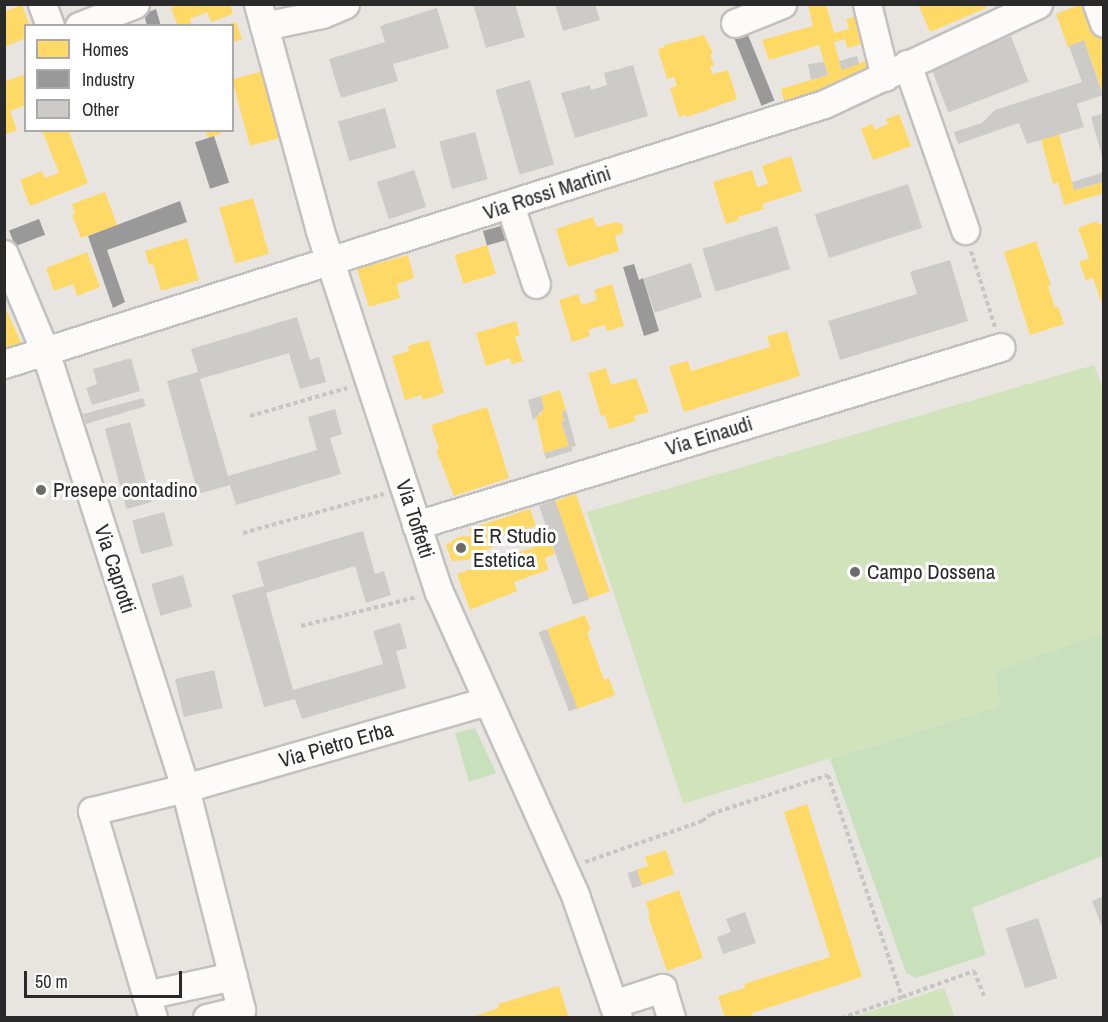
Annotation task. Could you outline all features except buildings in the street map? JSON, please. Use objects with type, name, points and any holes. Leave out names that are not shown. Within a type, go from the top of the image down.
[{"type":"street","points":[[42,4],[49,24]]},
{"type":"street","points":[[84,24],[135,4]]},
{"type":"street","points":[[261,16],[322,14],[345,4]]},
{"type":"street","points":[[735,23],[782,4]]},
{"type":"street","points":[[867,4],[965,230]]},
{"type":"street","name":"Via Rossi Martini","points":[[4,364],[330,263],[824,104],[1038,4]]},
{"type":"street","points":[[1098,4],[1104,23]]},
{"type":"street","name":"Via Toffetti","points":[[261,16],[330,263],[439,592],[575,895],[616,1010]]},
{"type":"street","points":[[510,205],[536,284]]},
{"type":"street","points":[[4,254],[45,351]]},
{"type":"street","name":"Via Einaudi","points":[[416,525],[1001,347]]},
{"type":"street","name":"Via Caprotti","points":[[45,351],[185,788]]},
{"type":"street","name":"Via Pietro Erba","points":[[150,1006],[92,811],[185,788],[487,701]]},
{"type":"street","points":[[185,788],[241,1010],[207,1017]]},
{"type":"street","points":[[150,1006],[233,976]]},
{"type":"street","points":[[616,1010],[662,988],[671,1017]]},
{"type":"path","points":[[965,230],[1001,347]]},
{"type":"path","points":[[250,416],[370,381]]},
{"type":"path","points":[[243,533],[404,488]]},
{"type":"path","points":[[301,626],[439,592]]},
{"type":"path","points":[[578,864],[702,821],[711,814],[828,775],[902,998]]},
{"type":"path","points":[[842,1017],[902,998],[974,971],[984,996]]},
{"type":"green space","name":"Campo Dossena","points":[[1094,365],[1104,391],[1103,633],[994,671],[1000,706],[683,804],[587,512]]},
{"type":"green space","points":[[1103,633],[1103,856],[972,908],[986,955],[916,978],[906,973],[830,759],[1000,706],[994,671]]},
{"type":"green space","points":[[475,728],[496,773],[469,782],[455,733]]},
{"type":"green space","points":[[944,988],[955,1017],[853,1017]]},
{"type":"place","name":"Presepe contadino","points":[[41,490]]},
{"type":"place","name":"E R Studio Estetica","points":[[461,548]]},
{"type":"place","name":"Campo Dossena","points":[[855,572]]}]
